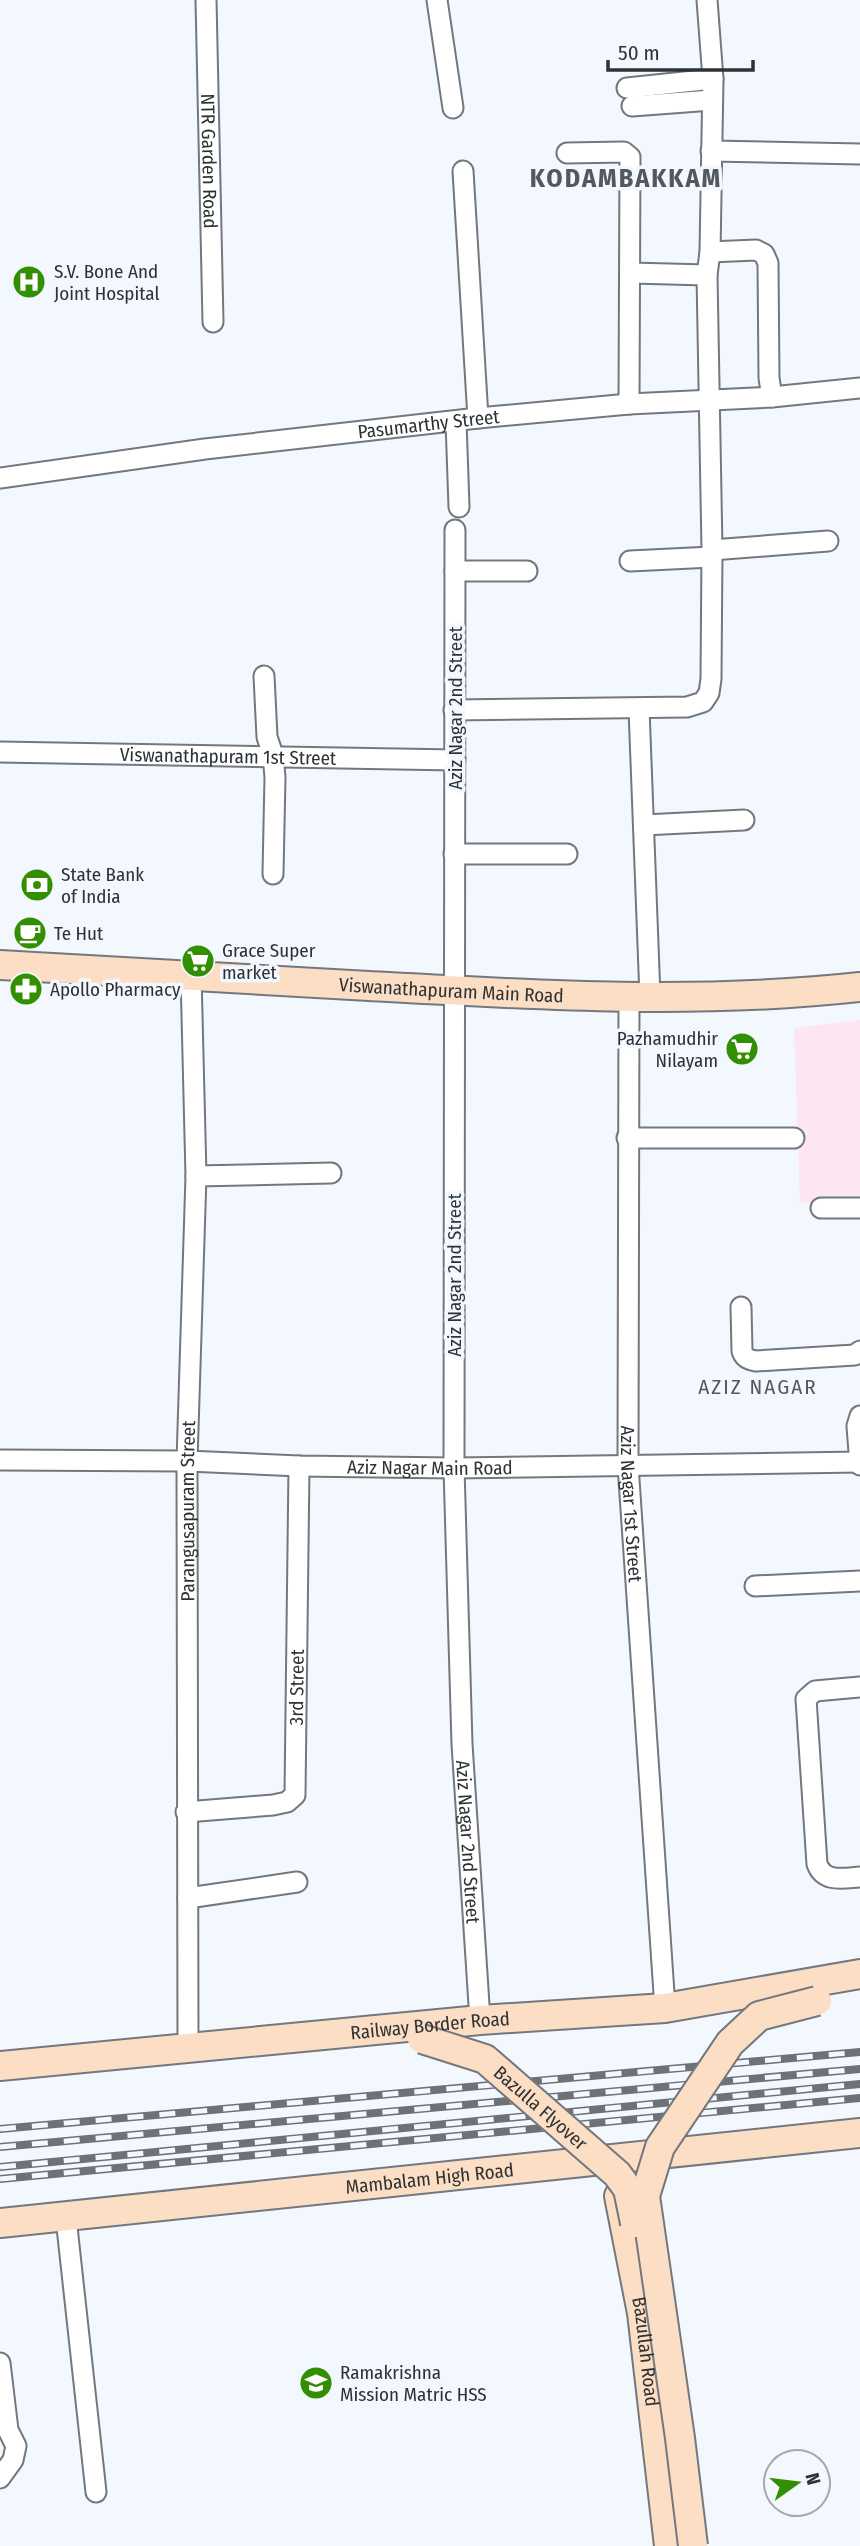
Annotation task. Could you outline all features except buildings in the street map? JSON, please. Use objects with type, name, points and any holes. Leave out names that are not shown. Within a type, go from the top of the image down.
[{"type":"street","name":"NTR Garden Road","points":[[206,0],[213,323]]},
{"type":"street","points":[[437,0],[453,107]]},
{"type":"street","points":[[454,710],[687,707],[703,702],[709,693],[712,554],[707,275],[710,253],[713,79],[708,0]]},
{"type":"street","points":[[712,100],[630,97],[713,79]]},
{"type":"street","points":[[710,151],[860,154]]},
{"type":"street","points":[[567,153],[624,152],[630,157],[629,404]]},
{"type":"street","points":[[463,171],[478,418]]},
{"type":"street","points":[[710,253],[756,250],[764,254],[768,263],[769,378],[772,397]]},
{"type":"street","points":[[631,273],[707,275]]},
{"type":"street","name":"Pasumarthy Street","points":[[0,478],[205,449],[478,418],[629,404],[772,397],[860,388]]},
{"type":"street","points":[[456,421],[459,507]]},
{"type":"street","name":"Aziz Nagar 2nd Street","points":[[455,530],[454,1468],[462,1744],[481,2020]]},
{"type":"street","points":[[630,561],[828,541]]},
{"type":"street","points":[[455,571],[527,571]]},
{"type":"street","points":[[264,676],[267,737],[273,755],[273,874]]},
{"type":"street","name":"Aziz Nagar 1st Street","points":[[639,709],[644,825],[640,997],[627,1138],[628,1465],[665,2008]]},
{"type":"street","name":"Viswanathapuram 1st Street","points":[[0,752],[455,760]]},
{"type":"street","points":[[644,825],[744,820]]},
{"type":"street","points":[[454,854],[567,854]]},
{"type":"street","name":"Viswanathapuram Main Road","points":[[0,965],[455,991],[640,997],[790,995],[860,987]]},
{"type":"street","name":"Parangusapuram Street","points":[[188,2048],[187,1461],[196,1176],[191,975]]},
{"type":"street","points":[[627,1138],[794,1138]]},
{"type":"street","points":[[196,1176],[331,1173]]},
{"type":"street","points":[[821,1208],[860,1208]]},
{"type":"street","points":[[741,1307],[742,1351],[749,1360],[855,1355],[860,1351]]},
{"type":"street","name":"Aziz Nagar Main Road","points":[[0,1460],[187,1461],[454,1468],[860,1464],[857,1426],[860,1416]]},
{"type":"street","name":"3rd Street","points":[[186,1812],[273,1805],[288,1802],[295,1795],[299,1466]]},
{"type":"street","points":[[755,1586],[860,1581]]},
{"type":"street","points":[[860,1687],[815,1691],[806,1699],[817,1864],[822,1874],[827,1877],[860,1877]]},
{"type":"street","points":[[188,1898],[297,1882]]},
{"type":"street","name":"Railway Border Road","points":[[0,2066],[481,2020],[665,2008],[860,1974]]},
{"type":"street","points":[[693,2546],[645,2196],[649,2176],[660,2147],[730,2043],[759,2016],[860,1993]]},
{"type":"street","name":"Bazulla Flyover","points":[[0,2079],[422,2039],[485,2059],[617,2174],[628,2189],[652,2318],[679,2546]]},
{"type":"street","name":"Mambalam High Road","points":[[0,2223],[860,2133]]},
{"type":"street","points":[[653,2154],[702,2546]]},
{"type":"street","name":"Bazullah Road","points":[[608,2159],[621,2204],[642,2313],[669,2546]]},
{"type":"street","points":[[621,2204],[626,2193],[636,2187],[644,2186],[657,2190]]},
{"type":"street","points":[[0,2211],[122,2202],[143,2209]]},
{"type":"street","points":[[66,2218],[96,2492]]},
{"type":"street","points":[[0,2363],[8,2430],[16,2446],[13,2460],[0,2478]]},
{"type":"shaded area","points":[[860,1020],[860,1202],[800,1203],[794,1028]]},
{"type":"railway","points":[[0,2129],[860,2052]]},
{"type":"railway","points":[[0,2147],[860,2069]]},
{"type":"railway","points":[[0,2167],[860,2084]]},
{"type":"railway","points":[[0,2179],[860,2098]]},
{"type":"place","name":"S.V. Bone And Joint Hospital","points":[[29,282]]},
{"type":"place","name":"State Bank of India","points":[[37,885]]},
{"type":"place","name":"Te Hut","points":[[30,933]]},
{"type":"place","name":"Grace Super market","points":[[198,961]]},
{"type":"place","name":"Apollo Pharmacy","points":[[26,989]]},
{"type":"place","name":"Pazhamudhir Nilayam","points":[[742,1049]]},
{"type":"place","name":"Ramakrishna Mission Matric HSS","points":[[316,2383]]},
{"type":"district","name":"KODAMBAKKAM","points":[[626,178]]},
{"type":"district","name":"AZIZ NAGAR","points":[[758,1387]]}]
